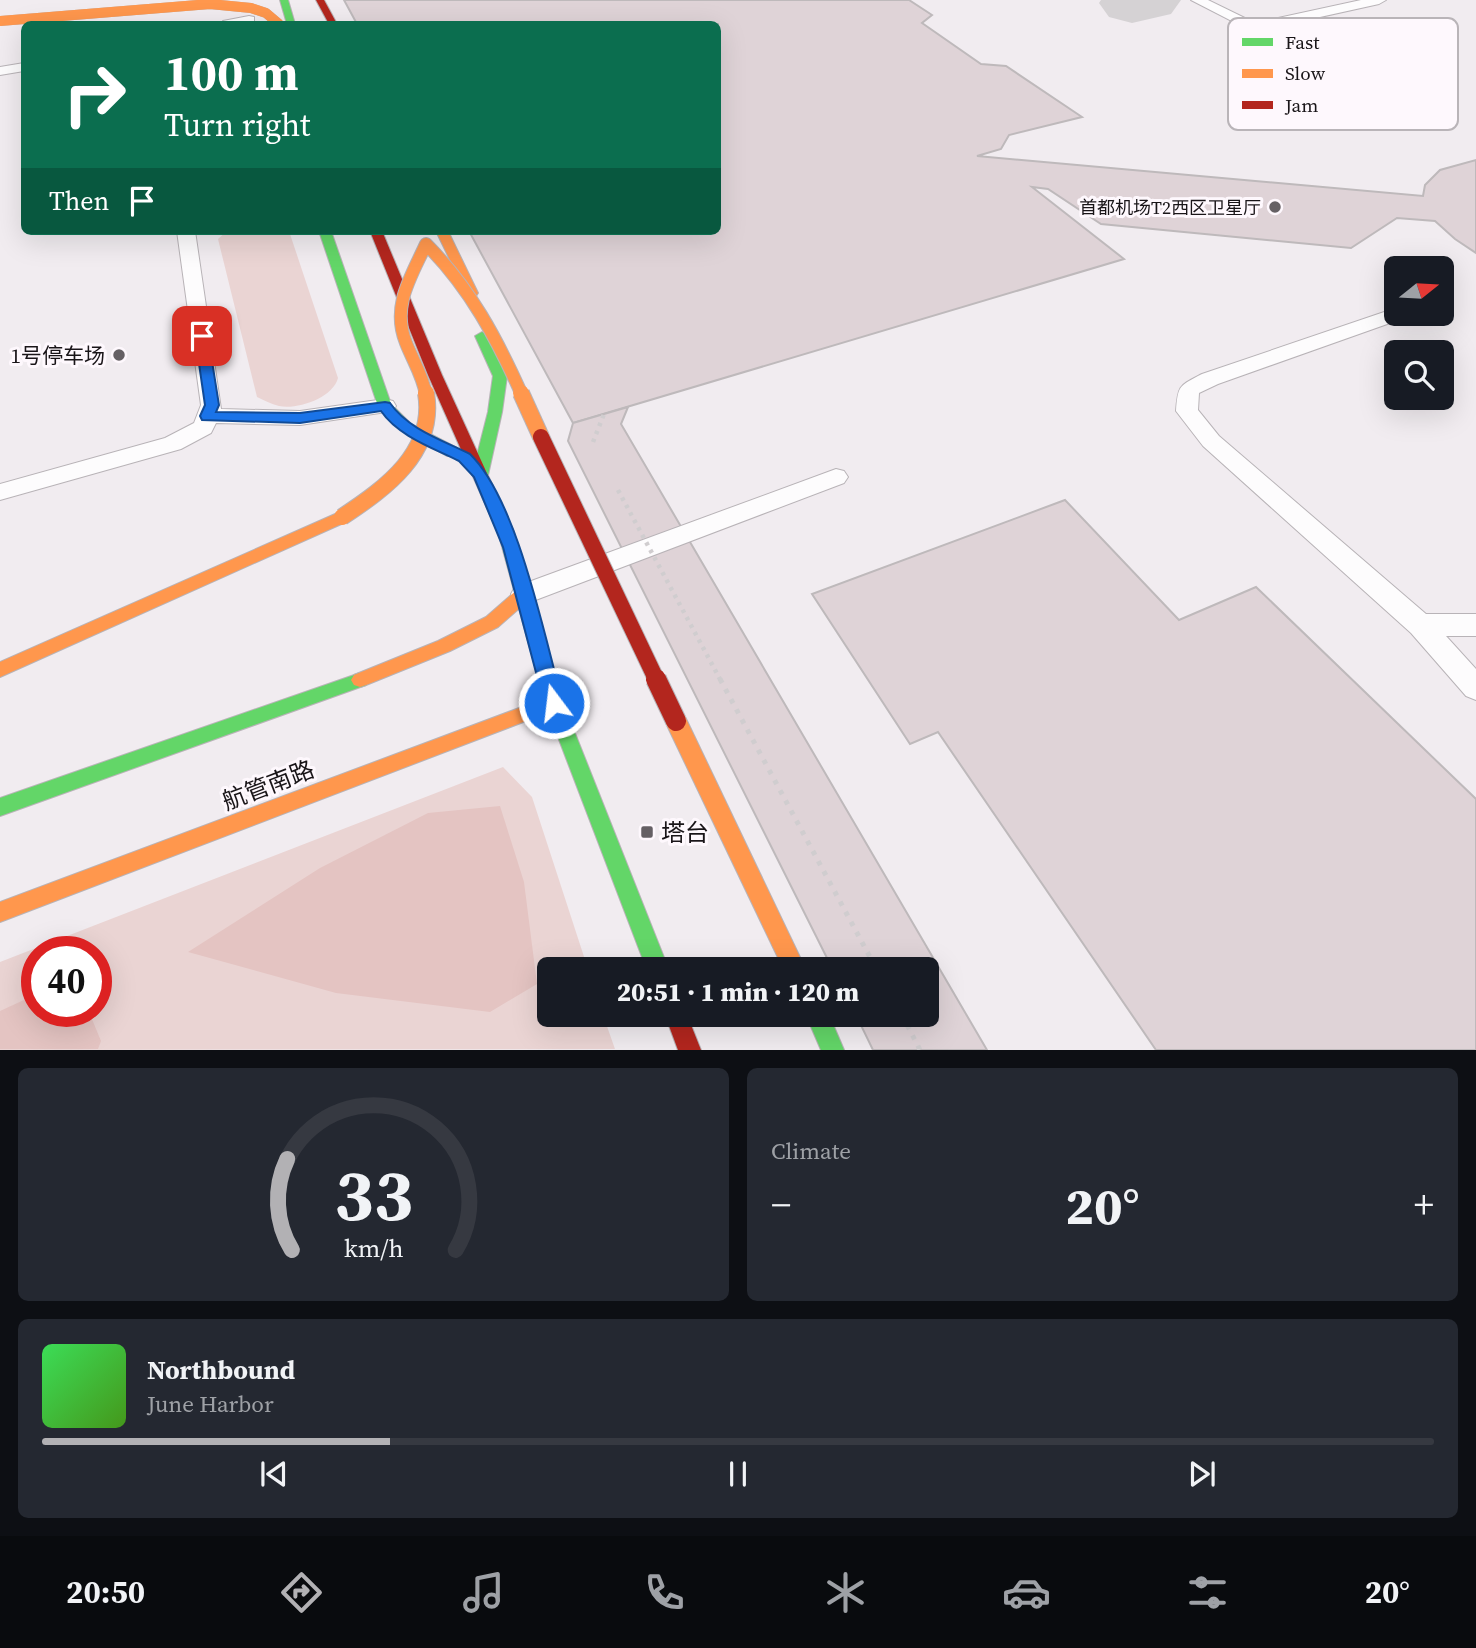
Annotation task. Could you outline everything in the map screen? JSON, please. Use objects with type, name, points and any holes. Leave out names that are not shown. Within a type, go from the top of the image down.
[{"type":"street","points":[[250,21],[258,0]]},
{"type":"street","points":[[284,0],[290,21]]},
{"type":"street","points":[[320,0],[331,21]]},
{"type":"street","points":[[0,21],[210,4],[251,8],[266,13],[275,21]]},
{"type":"street","points":[[326,235],[385,406],[400,423],[465,458],[480,475]]},
{"type":"street","points":[[0,670],[342,517],[373,498],[409,467],[428,427],[430,407],[425,386],[364,235]]},
{"type":"street","points":[[378,235],[435,375],[506,532],[554,703],[653,957]]},
{"type":"street","points":[[428,235],[500,376],[495,412],[480,475]]},
{"type":"street","points":[[400,323],[403,292],[428,235]]},
{"type":"street","points":[[428,235],[481,310]]},
{"type":"street","points":[[409,236],[428,235]]},
{"type":"street","points":[[444,235],[789,957]]},
{"type":"street","points":[[0,807],[344,686],[444,646],[492,622],[524,594]]},
{"type":"street","name":"航管南路","points":[[0,912],[554,703]]},
{"type":"street","points":[[681,1027],[690,1049]]},
{"type":"street","points":[[823,1027],[833,1049]]},
{"type":"lane","points":[[1198,0],[1233,18]]},
{"type":"lane","points":[[1298,18],[1380,0]]},
{"type":"lane","points":[[0,71],[21,68]]},
{"type":"lane","points":[[0,492],[173,444],[203,428],[212,405],[187,235]]},
{"type":"lane","points":[[1384,319],[1210,379],[1188,390],[1187,411],[1211,441],[1420,625],[1476,688]]},
{"type":"lane","points":[[208,416],[300,418],[385,406]]},
{"type":"lane","points":[[524,594],[836,477]]},
{"type":"lane","points":[[1420,625],[1476,625]]},
{"type":"path","points":[[599,455],[593,443],[604,414]]},
{"type":"path","points":[[613,479],[870,957]]},
{"type":"path","points":[[908,1027],[920,1049]]},
{"type":"shaded area","points":[[222,235],[290,235],[338,378],[335,385],[322,397],[286,407],[257,397],[218,239]]},
{"type":"shaded area","points":[[503,767],[532,797],[584,957],[537,957],[537,1027],[607,1027],[615,1049],[0,1050],[0,962],[21,954],[21,1027],[112,1027],[112,936],[67,936]]},
{"type":"shaded area","points":[[500,806],[524,882],[537,984],[490,1012],[336,993],[188,952],[320,868],[428,813]]},
{"type":"shaded area","points":[[21,1001],[21,1027],[95,1027],[101,1041],[98,1049],[0,1049],[0,1011]]},
{"type":"building","name":"首都机场T2西区卫星厅","points":[[344,0],[909,0],[932,15],[922,23],[981,64],[1006,66],[1082,117],[1009,135],[1001,149],[977,156],[1423,196],[1425,185],[1440,170],[1476,160],[1476,253],[1435,221],[1397,218],[1351,248],[1101,224],[1048,189],[1032,187],[1124,259],[573,423],[471,235],[721,235],[721,21],[355,21]]},
{"type":"building","points":[[628,407],[621,424],[933,957],[826,957],[568,441],[573,423]]},
{"type":"building","points":[[1065,500],[1179,620],[1256,587],[1476,799],[1476,1050],[1156,1050],[938,732],[910,744],[812,594]]},
{"type":"building","points":[[939,968],[987,1050],[873,1050],[862,1027],[939,1027]]},
{"type":"taxiway","points":[[1132,3],[1148,0]]},
{"type":"traffic: fast","points":[[284,0],[290,21]]},
{"type":"traffic: fast","points":[[326,235],[385,406],[406,427],[452,452]]},
{"type":"traffic: fast","points":[[480,475],[495,412],[500,376],[482,336]]},
{"type":"traffic: fast","points":[[499,517],[506,532],[554,703],[653,957]]},
{"type":"traffic: fast","points":[[0,807],[360,680]]},
{"type":"traffic: fast","points":[[822,1027],[833,1050]]},
{"type":"traffic: slow","points":[[0,21],[210,4],[251,8],[266,13],[275,21]]},
{"type":"traffic: slow","points":[[444,235],[472,293]]},
{"type":"traffic: slow","points":[[342,517],[394,478],[419,446],[426,427],[428,407],[424,384],[406,344],[400,319],[405,289],[426,244],[464,286],[479,309],[541,437]]},
{"type":"traffic: slow","points":[[0,670],[342,517]]},
{"type":"traffic: slow","points":[[360,680],[444,646],[492,622],[524,594]]},
{"type":"traffic: slow","points":[[0,912],[554,703]]},
{"type":"traffic: slow","points":[[676,721],[789,957]]},
{"type":"traffic: jam","points":[[320,0],[331,21]]},
{"type":"traffic: jam","points":[[378,235],[435,375],[499,517]]},
{"type":"traffic: jam","points":[[541,437],[676,721]]},
{"type":"traffic: jam","points":[[681,1027],[690,1050]]},
{"type":"place","name":"首都机场T2西区卫星厅","points":[[1275,207]]},
{"type":"place","name":"1号停车场","points":[[119,355]]},
{"type":"place","name":"塔台","points":[[647,832]]},
{"type":"route","points":[[202,336],[212,405],[208,416],[300,418],[385,406],[393,418],[406,428],[465,458],[472,465],[480,475],[506,532],[554,703]]}]
